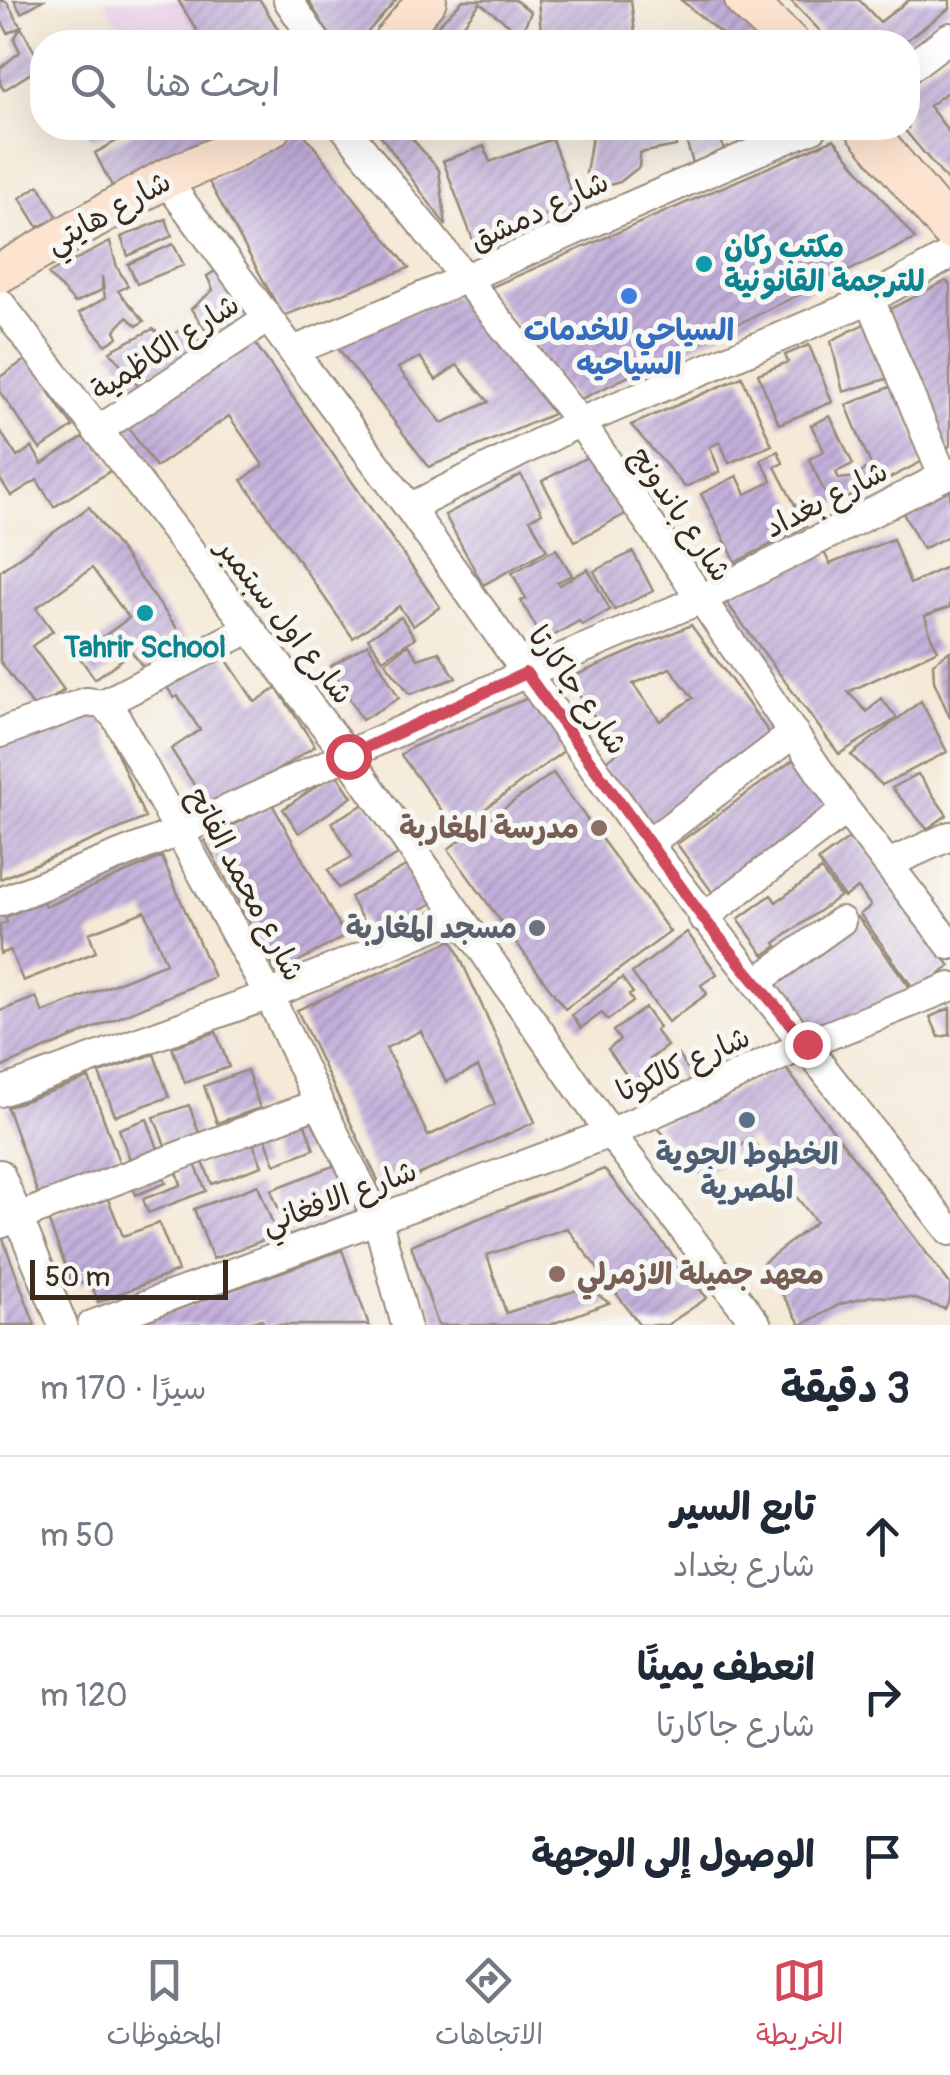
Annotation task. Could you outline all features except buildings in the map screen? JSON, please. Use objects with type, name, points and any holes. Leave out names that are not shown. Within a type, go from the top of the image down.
[{"type":"street","points":[[288,0],[308,30]]},
{"type":"street","points":[[402,30],[427,0]]},
{"type":"street","points":[[744,0],[776,30]]},
{"type":"street","points":[[920,60],[950,36]]},
{"type":"street","name":"شارع هايتي","points":[[0,273],[165,180],[249,140]]},
{"type":"street","name":"شارع باندونج","points":[[355,140],[580,422],[846,810],[950,945]]},
{"type":"street","name":"شارع دمشق","points":[[293,351],[466,280],[783,140]]},
{"type":"street","points":[[875,140],[950,230]]},
{"type":"street","name":"شارع جاكارتا","points":[[165,180],[410,508],[703,918],[807,1044],[950,1230]]},
{"type":"street","points":[[410,508],[580,422],[870,299],[950,255]]},
{"type":"street","points":[[870,299],[946,475]]},
{"type":"street","name":"شارع اول سبتمبر","points":[[0,303],[348,756],[610,1132],[756,1325]]},
{"type":"street","name":"شارع الكاظمية","points":[[97,431],[268,318]]},
{"type":"street","name":"شارع بغداد","points":[[0,902],[181,831],[526,673],[699,600],[946,475]]},
{"type":"street","points":[[0,733],[86,702],[104,704],[249,629]]},
{"type":"street","name":"شارع محمد الفاتح","points":[[104,704],[116,717],[181,831],[269,994],[376,1218],[406,1325]]},
{"type":"street","points":[[648,844],[794,733]]},
{"type":"street","points":[[703,918],[846,810]]},
{"type":"street","points":[[888,864],[950,836]]},
{"type":"street","points":[[0,1092],[269,994],[459,916]]},
{"type":"street","points":[[756,982],[842,920]]},
{"type":"street","name":"شارع كالكوتا","points":[[610,1132],[807,1044],[950,987]]},
{"type":"street","points":[[9,1221],[318,1103]]},
{"type":"street","name":"شارع الافغاني","points":[[92,1325],[610,1132]]},
{"type":"street","points":[[0,1174],[9,1221],[63,1325]]},
{"type":"shaded area","points":[[104,0],[262,0],[282,30],[121,30]]},
{"type":"place","name":"مكتب ركان للترجمة القانونية","points":[[704,264]]},
{"type":"place","name":"السياحي للخدمات السياحيه","points":[[629,296]]},
{"type":"place","name":"Tahrir School","points":[[145,613]]},
{"type":"place","name":"مدرسة المغاربة","points":[[599,828]]},
{"type":"place","name":"مسجد المغاربة","points":[[537,928]]},
{"type":"place","name":"الخطوط الجوية المصرية","points":[[747,1120]]},
{"type":"place","name":"معهد جميلة الازمرلي","points":[[557,1274]]},
{"type":"route","points":[[348,756],[526,673],[703,918],[807,1044]]}]
